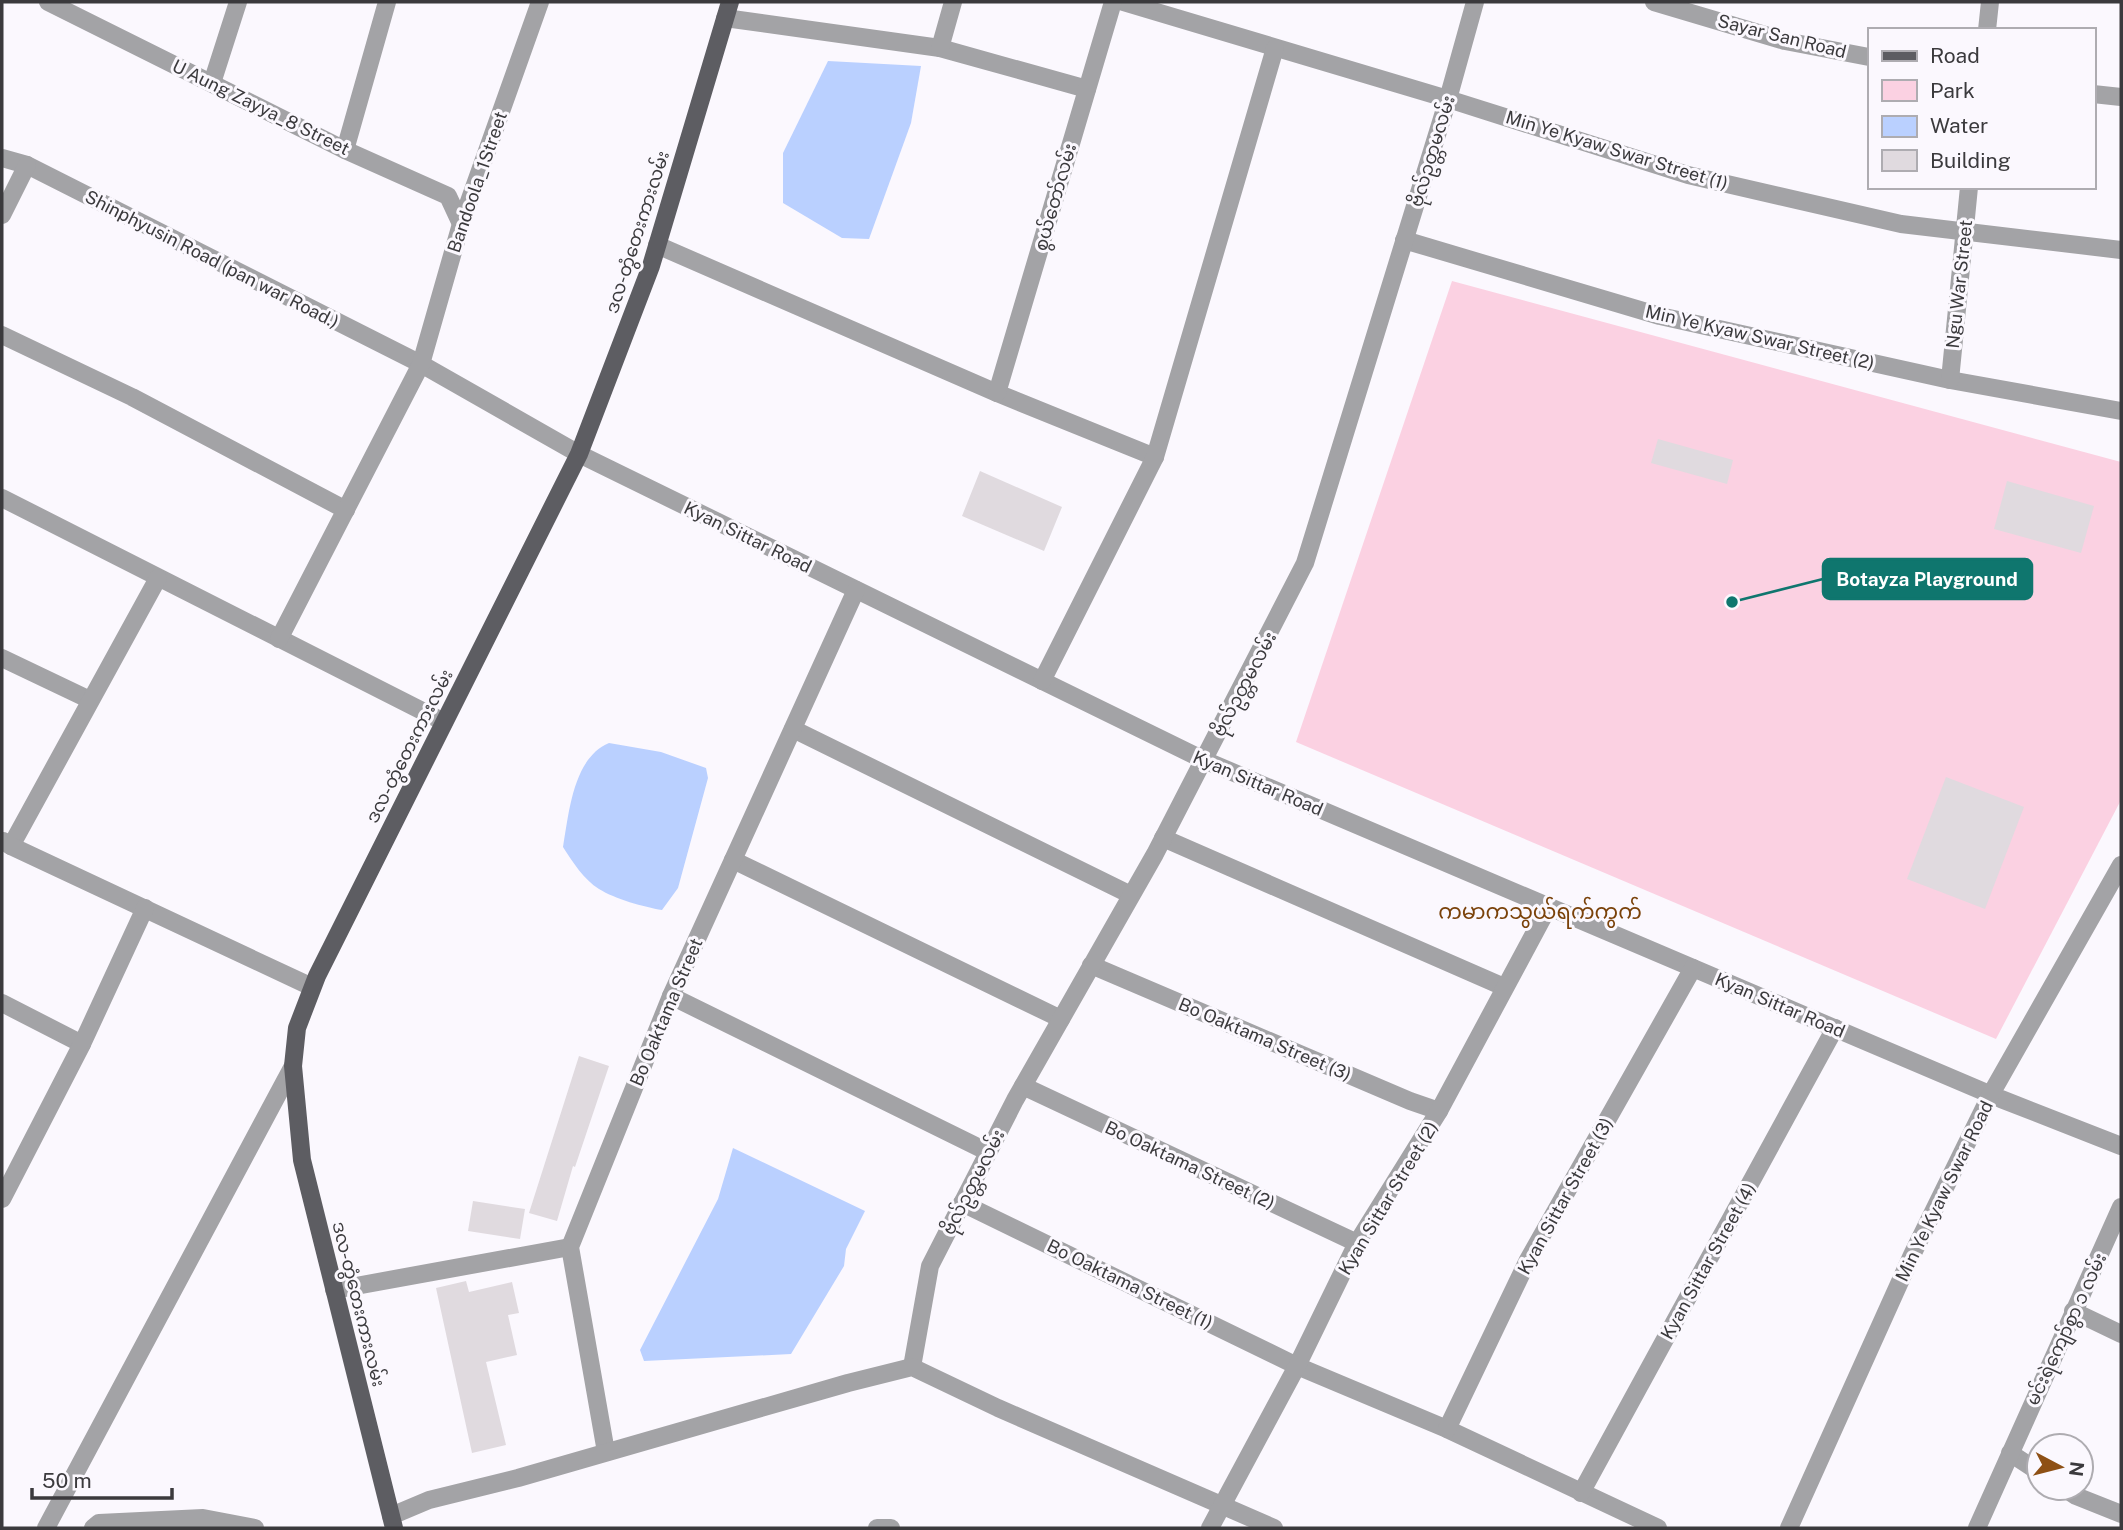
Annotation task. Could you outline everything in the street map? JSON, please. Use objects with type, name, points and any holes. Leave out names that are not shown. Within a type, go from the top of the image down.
[{"type":"main road","name":"ဒလ-တွံတေးကားလမ်း","points":[[393,1522],[302,1160],[293,1066],[298,1028],[312,987],[579,454],[657,244],[727,10]]},
{"type":"street","name":"U Aung Zayya_8 Street","points":[[48,2],[345,149],[448,196],[461,224]]},
{"type":"street","points":[[212,83],[238,2]]},
{"type":"street","points":[[345,149],[387,2]]},
{"type":"street","name":"Bandoola_1Street","points":[[279,639],[421,365],[461,224],[540,2]]},
{"type":"street","points":[[940,48],[953,2]]},
{"type":"street","name":"စွယ်တော်လမ်း","points":[[997,393],[1113,2]]},
{"type":"street","name":"Min Ye Kyaw Swar Street (1)","points":[[1123,2],[1448,99],[1688,175],[1901,224],[2121,250]]},
{"type":"street","name":"ဗိုလ်ဥတ္တမလမ်း","points":[[912,1367],[930,1266],[1023,1086],[1163,838],[1305,563],[1448,99],[1475,2]]},
{"type":"street","name":"Sayar San Road","points":[[1654,2],[1785,41],[1868,57]]},
{"type":"street","points":[[1987,28],[1990,2]]},
{"type":"street","points":[[727,10],[940,48],[1087,89]]},
{"type":"street","points":[[1042,681],[1155,457],[1275,48]]},
{"type":"street","points":[[2095,94],[2121,97]]},
{"type":"street","name":"Shinphyusin Road (pan war Road.)","points":[[2,158],[27,165],[421,365]]},
{"type":"street","points":[[2,215],[27,165]]},
{"type":"street","name":"Ngu War Street","points":[[1950,380],[1969,189]]},
{"type":"street","name":"Min Ye Kyaw Swar Street (2)","points":[[1404,240],[1660,316],[1950,380],[2121,411]]},
{"type":"street","points":[[657,244],[997,393],[1155,457]]},
{"type":"street","points":[[2,335],[132,397],[346,510]]},
{"type":"street","name":"Kyan Sittar Road","points":[[421,365],[579,454],[1204,760],[1991,1094],[2121,1146]]},
{"type":"street","points":[[2,498],[444,722]]},
{"type":"street","points":[[158,578],[6,843],[312,987]]},
{"type":"street","name":"Bo Oaktama Street","points":[[570,1247],[671,996],[856,590]]},
{"type":"street","points":[[2,658],[90,700]]},
{"type":"street","points":[[793,729],[1131,895]]},
{"type":"street","points":[[1163,838],[1504,987]]},
{"type":"street","points":[[733,860],[1061,1019]]},
{"type":"street","name":"Min Ye Kyaw Swar Road","points":[[1789,1528],[1912,1255],[1991,1094],[2121,865]]},
{"type":"street","name":"Kyan Sittar Street (2)","points":[[1210,1528],[1297,1366],[1357,1243],[1439,1111],[1549,906]]},
{"type":"street","points":[[2,1199],[82,1044],[145,908]]},
{"type":"street","name":"Bo Oaktama Street (3)","points":[[1091,965],[1439,1111]]},
{"type":"street","name":"Kyan Sittar Street (3)","points":[[1447,1429],[1528,1260],[1693,968]]},
{"type":"street","points":[[671,996],[988,1152]]},
{"type":"street","points":[[2,1003],[82,1044]]},
{"type":"street","name":"Kyan Sittar Street (4)","points":[[1581,1493],[1835,1028]]},
{"type":"street","points":[[46,1528],[293,1066]]},
{"type":"street","name":"Bo Oaktama Street (2)","points":[[1023,1086],[1357,1243]]},
{"type":"street","name":"Bo Oaktama Street (1)","points":[[962,1203],[1297,1366],[1447,1429],[1658,1528]]},
{"type":"street","name":"မင်းရဲကျော်စွာ ၁ လမ်း","points":[[1977,1528],[2121,1207]]},
{"type":"street","points":[[334,1290],[570,1247],[606,1452]]},
{"type":"street","points":[[2073,1311],[2121,1334]]},
{"type":"street","points":[[393,1522],[429,1500],[518,1478],[848,1382],[912,1367],[998,1408],[1274,1528]]},
{"type":"street","points":[[2010,1453],[2025,1463]]},
{"type":"street","points":[[2091,1502],[2121,1514]]},
{"type":"street","points":[[93,1528],[99,1523],[203,1518],[255,1528]]},
{"type":"street","points":[[877,1528],[891,1528]]},
{"type":"green space","points":[[1452,281],[2121,462],[2121,800],[1996,1039],[1296,742]]},
{"type":"water","points":[[828,61],[921,66],[911,123],[869,239],[842,238],[783,203],[783,153]]},
{"type":"water","points":[[609,743],[661,752],[706,768],[708,778],[678,888],[662,910],[630,902],[599,889],[583,875],[563,847],[571,803],[580,774],[597,750]]},
{"type":"water","points":[[733,1148],[865,1211],[846,1249],[844,1266],[791,1354],[644,1361],[640,1350],[718,1199]]},
{"type":"building","points":[[1658,439],[1733,460],[1727,484],[1651,463]]},
{"type":"building","points":[[980,471],[1062,507],[1044,551],[962,516]]},
{"type":"building","points":[[2007,481],[2094,506],[2081,553],[1994,529]]},
{"type":"building","points":[[1946,777],[2024,807],[1985,909],[1907,879]]},
{"type":"building","points":[[579,1056],[609,1066],[575,1167],[573,1166],[557,1221],[529,1213]]},
{"type":"building","points":[[473,1201],[525,1209],[520,1239],[468,1231]]},
{"type":"building","points":[[466,1281],[469,1292],[512,1282],[519,1313],[508,1315],[517,1355],[486,1362],[506,1445],[472,1453],[436,1288]]},
{"type":"place","name":"Botayza Playground","points":[[1732,602]]},
{"type":"district","name":"ကမာကသွယ်ရက်ကွက်","points":[[1540,911]]}]
